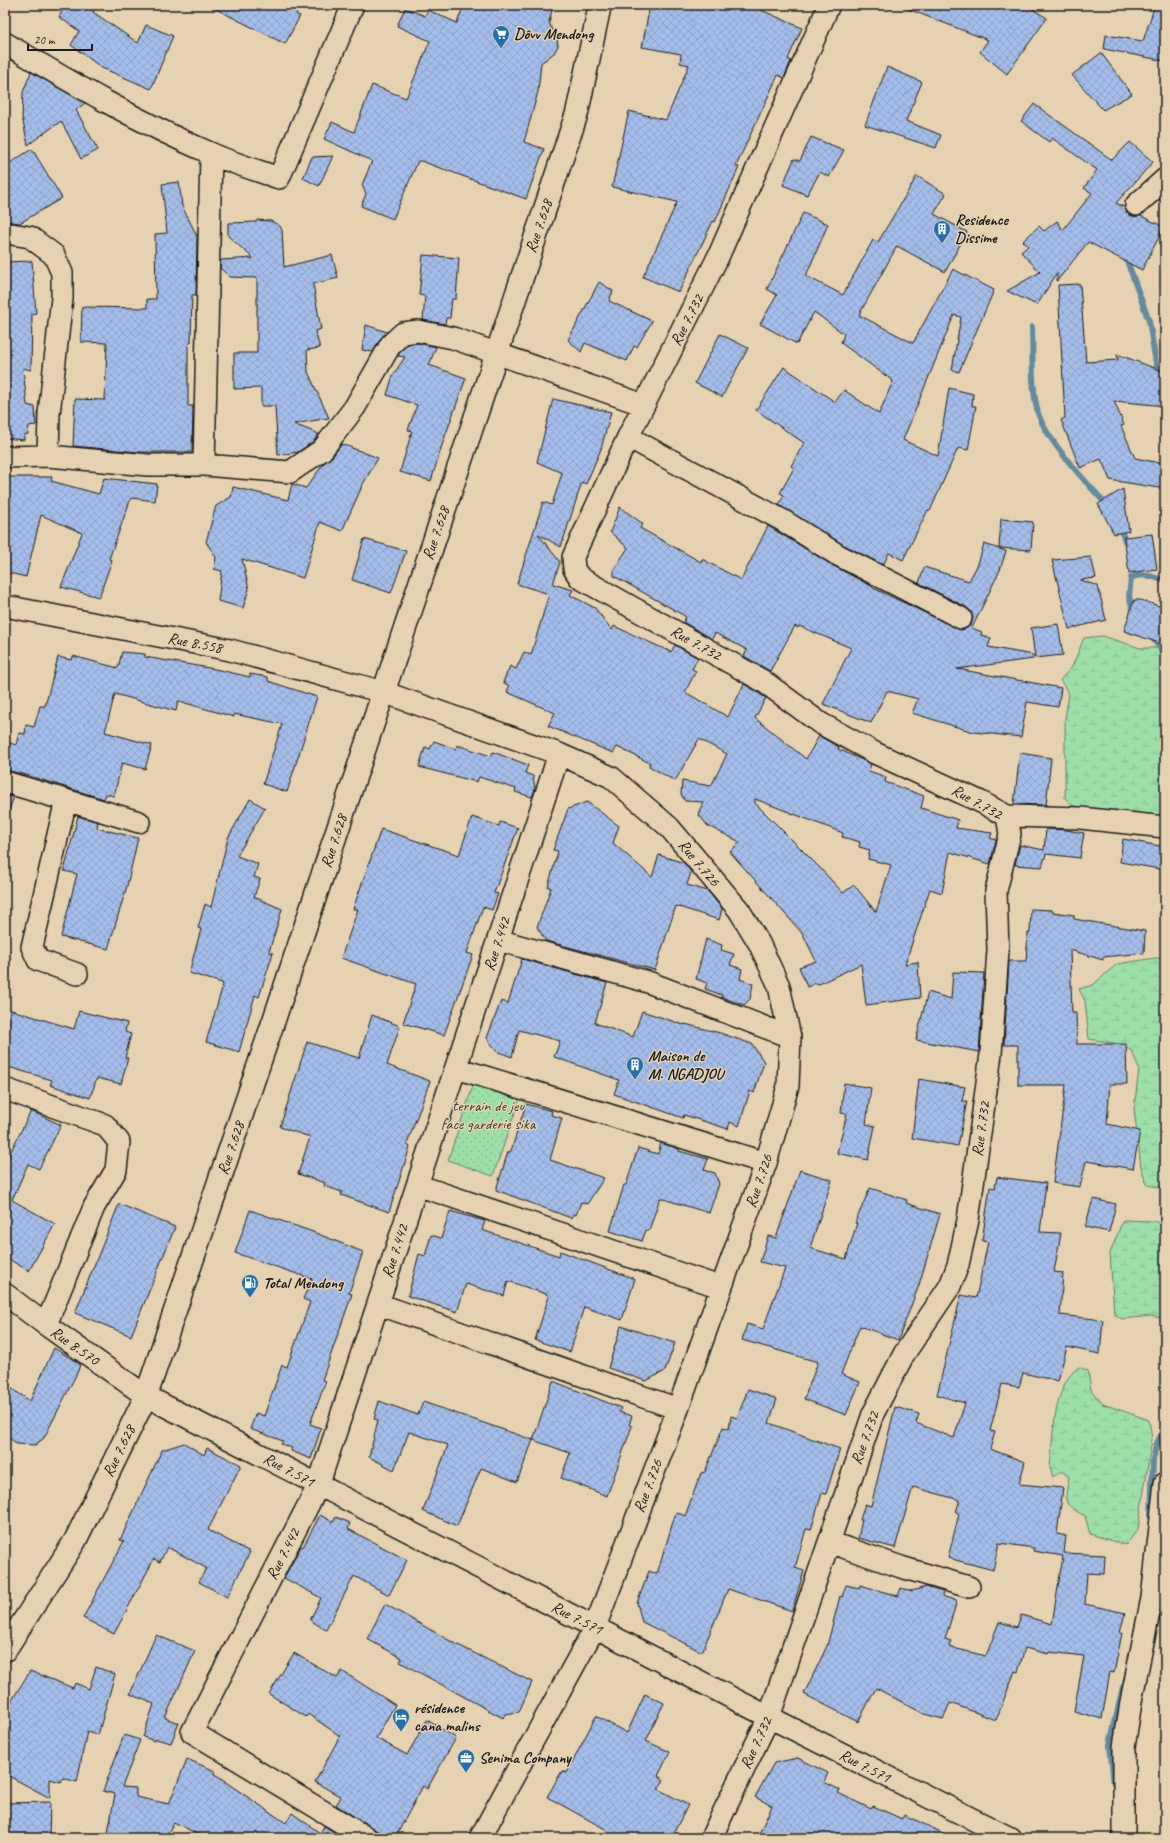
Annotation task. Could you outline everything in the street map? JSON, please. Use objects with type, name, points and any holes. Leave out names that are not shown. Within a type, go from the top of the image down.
[{"type":"main road","name":"Rue 7.628","points":[[5,1650],[75,1541],[146,1396],[275,1017],[577,113],[600,5]]},
{"type":"street","points":[[5,43],[91,95],[170,135],[211,154],[279,178],[353,5]]},
{"type":"street","name":"Rue 7.732","points":[[711,1838],[769,1717],[873,1414],[887,1384],[904,1354],[950,1286],[958,1265],[968,1220],[991,1054],[998,950],[996,891],[1010,834],[1007,816],[981,802],[875,753],[820,723],[763,681],[580,578],[574,569],[573,557],[628,437],[718,257],[829,5]]},
{"type":"street","points":[[204,465],[211,154]]},
{"type":"street","points":[[1136,205],[1165,179]]},
{"type":"street","points":[[5,233],[30,237],[54,255],[62,273],[62,298],[49,414],[48,456]]},
{"type":"street","points":[[5,457],[48,456],[148,465],[204,465],[290,472],[322,450],[355,407],[391,344],[403,333],[418,331],[453,338],[644,404]]},
{"type":"street","points":[[628,437],[782,520],[838,555],[961,618]]},
{"type":"street","name":"Rue 8.558","points":[[5,606],[230,650],[383,692]]},
{"type":"street","name":"Rue 7.726","points":[[383,692],[559,754],[611,777],[668,827],[738,910],[759,943],[779,986],[790,1037],[788,1086],[766,1163],[720,1287],[678,1409],[595,1627],[480,1838]]},
{"type":"street","name":"Rue 7.442","points":[[367,1838],[192,1732],[318,1486],[559,754]]},
{"type":"street","points":[[5,782],[139,822]]},
{"type":"street","points":[[66,800],[32,947],[38,960],[77,974]]},
{"type":"street","points":[[1007,816],[1080,818],[1165,827]]},
{"type":"street","points":[[498,940],[648,982],[790,1037]]},
{"type":"street","points":[[456,1068],[766,1163]]},
{"type":"street","points":[[5,1089],[105,1125],[119,1142],[116,1170],[94,1207],[46,1325]]},
{"type":"street","points":[[417,1185],[720,1287]]},
{"type":"street","name":"Rue 8.570","points":[[5,1294],[146,1396]]},
{"type":"street","points":[[378,1304],[678,1409]]},
{"type":"street","name":"Rue 7.571","points":[[146,1396],[318,1486],[769,1717],[1010,1838]]},
{"type":"street","points":[[1124,1838],[1124,1747],[1132,1696],[1152,1598],[1165,1483]]},
{"type":"street","points":[[829,1542],[901,1567],[969,1587]]},
{"type":"green space","points":[[1103,636],[1140,648],[1160,648],[1165,651],[1165,817],[1091,811],[1074,806],[1065,798],[1065,718],[1069,694],[1060,680],[1072,667],[1084,638]]},
{"type":"green space","points":[[1155,958],[1165,958],[1165,1188],[1147,1185],[1141,1167],[1134,1109],[1139,1069],[1132,1051],[1119,1044],[1089,1039],[1085,1001],[1079,989],[1093,985],[1117,964]]},
{"type":"green space","name":"terrain de jeu face garderie sika","points":[[474,1083],[521,1095],[493,1176],[448,1160]]},
{"type":"green space","points":[[1123,1220],[1154,1221],[1165,1226],[1165,1319],[1151,1316],[1122,1319],[1114,1314],[1110,1253]]},
{"type":"green space","points":[[1079,1367],[1088,1371],[1091,1390],[1103,1404],[1149,1420],[1152,1439],[1138,1529],[1126,1545],[1090,1534],[1085,1516],[1068,1505],[1066,1501],[1069,1477],[1061,1471],[1053,1477],[1050,1467],[1054,1427],[1059,1398],[1070,1375]]},
{"type":"building","points":[[65,5],[97,5],[93,12],[138,43],[146,25],[173,36],[151,89],[102,68],[71,45],[79,31],[59,17]]},
{"type":"building","points":[[208,5],[300,5],[296,14],[300,16],[285,44]]},
{"type":"building","points":[[464,5],[553,5],[549,23],[557,38],[558,46],[554,53],[541,63],[538,92],[524,142],[544,149],[526,199],[418,161],[393,219],[361,206],[366,194],[362,185],[372,161],[324,139],[332,122],[354,132],[372,85],[406,98],[430,41],[397,26],[405,8],[425,16],[428,10],[457,23]]},
{"type":"building","points":[[650,5],[750,5],[802,28],[788,59],[791,61],[784,78],[778,75],[736,166],[739,167],[715,222],[713,221],[679,292],[643,277],[677,202],[612,187],[629,111],[666,120],[689,65],[680,63],[681,54],[642,47]]},
{"type":"building","points":[[900,5],[1026,5],[1047,18],[1007,74],[980,52],[988,40]]},
{"type":"building","points":[[1155,5],[1165,5],[1165,61],[1104,49],[1106,35],[1143,41]]},
{"type":"building","points":[[1101,53],[1132,94],[1103,110],[1072,75]]},
{"type":"building","points":[[887,67],[922,82],[906,121],[941,135],[936,148],[865,125]]},
{"type":"building","points":[[31,72],[85,103],[76,110],[98,150],[81,159],[61,121],[28,145],[22,117],[23,92]]},
{"type":"building","points":[[1034,104],[1112,160],[1130,142],[1153,162],[1116,203],[1124,207],[1127,213],[1132,216],[1141,216],[1164,227],[1142,270],[1088,242],[1057,281],[1057,273],[1037,305],[1007,291],[1040,272],[1021,252],[1028,246],[1023,241],[1039,226],[1044,231],[1057,221],[1063,230],[1092,193],[1084,188],[1097,170],[1052,138],[1049,142],[1021,121]]},
{"type":"building","points":[[811,137],[844,150],[829,177],[820,172],[807,195],[783,185],[794,159],[800,161]]},
{"type":"building","points":[[32,149],[62,198],[20,223],[5,221],[5,166]]},
{"type":"building","points":[[333,156],[319,186],[303,178],[312,157]]},
{"type":"building","points":[[917,176],[946,194],[934,214],[967,232],[945,272],[897,246],[859,315],[913,343],[953,269],[994,290],[959,372],[952,370],[961,317],[954,315],[903,440],[938,456],[949,388],[973,394],[972,406],[976,406],[968,450],[958,448],[930,511],[928,510],[903,560],[889,553],[883,565],[844,545],[779,505],[784,495],[780,493],[794,468],[791,466],[804,443],[756,410],[784,367],[835,402],[844,390],[879,414],[893,381],[841,343],[844,334],[814,312],[797,344],[760,324],[777,295],[767,289],[803,213],[828,224],[806,276],[843,295],[873,240],[878,242]]},
{"type":"building","points":[[179,182],[182,206],[197,236],[196,295],[192,295],[191,342],[188,345],[188,406],[193,406],[192,452],[139,452],[73,446],[75,399],[105,400],[107,343],[81,342],[82,307],[147,308],[147,299],[156,299],[155,234],[167,233],[162,184]]},
{"type":"building","points":[[257,220],[271,221],[280,226],[282,230],[284,267],[332,255],[338,278],[313,284],[321,329],[315,331],[320,348],[307,350],[308,372],[329,418],[294,424],[319,434],[314,441],[298,452],[278,455],[275,406],[261,406],[261,388],[234,389],[234,353],[257,353],[257,278],[230,277],[220,268],[221,260],[253,258],[228,236],[228,223],[256,222]]},
{"type":"building","points":[[423,255],[459,258],[456,299],[452,299],[450,318],[446,318],[445,324],[423,320],[425,296],[419,295]]},
{"type":"building","points":[[32,261],[36,313],[32,314],[31,370],[23,368],[27,405],[35,407],[36,425],[29,426],[28,434],[24,435],[24,440],[5,438],[5,262]]},
{"type":"building","points":[[599,282],[613,291],[609,301],[652,321],[637,347],[634,346],[627,361],[585,343],[581,352],[568,340]]},
{"type":"building","points":[[1080,284],[1086,362],[1118,360],[1117,354],[1165,372],[1165,406],[1114,401],[1124,425],[1121,426],[1135,458],[1165,464],[1165,489],[1110,480],[1101,459],[1080,468],[1061,420],[1065,418],[1058,285]]},
{"type":"building","points":[[366,325],[387,332],[381,338],[373,352],[362,350]]},
{"type":"building","points":[[720,334],[748,348],[722,397],[695,383]]},
{"type":"building","points":[[418,343],[436,347],[429,365],[466,378],[431,481],[400,472],[412,431],[408,430],[417,405],[387,395],[393,375],[405,357],[398,356],[400,352],[408,344]]},
{"type":"building","points":[[553,399],[611,412],[601,449],[586,484],[582,482],[561,547],[538,534],[560,562],[553,584],[573,590],[570,595],[595,608],[612,630],[614,626],[671,652],[675,645],[698,658],[692,669],[696,671],[685,692],[728,717],[744,684],[766,698],[755,718],[806,759],[819,736],[839,747],[838,749],[871,764],[869,771],[886,777],[885,782],[924,796],[921,808],[958,820],[956,828],[992,833],[990,838],[996,840],[990,864],[950,852],[942,893],[930,889],[905,964],[918,962],[920,998],[866,1005],[861,964],[819,984],[816,983],[807,987],[799,967],[816,961],[803,934],[730,852],[740,842],[708,826],[698,814],[703,802],[685,801],[681,794],[682,781],[711,786],[727,754],[699,739],[675,781],[649,766],[650,763],[617,747],[613,753],[548,726],[555,713],[507,692],[509,686],[503,682],[510,666],[516,669],[524,652],[531,655],[549,594],[517,584],[543,502],[552,505],[562,473],[537,462]],"holes":[[[755,799],[843,833],[842,837],[860,842],[859,847],[870,850],[868,859],[891,865],[876,912],[854,885],[843,893],[755,803]]]},
{"type":"building","points":[[342,444],[378,458],[363,484],[342,531],[320,522],[303,578],[242,559],[249,589],[243,608],[218,601],[222,571],[214,569],[216,557],[206,542],[216,506],[231,497],[233,487],[288,500],[292,484],[306,488],[324,463],[332,457]]},
{"type":"building","points":[[8,477],[52,477],[51,481],[99,494],[104,478],[157,484],[155,501],[131,498],[109,559],[112,560],[99,597],[61,587],[82,533],[41,515],[26,577],[5,572],[5,491]]},
{"type":"building","points":[[1123,489],[1129,531],[1114,534],[1098,504]]},
{"type":"building","points":[[620,507],[643,524],[640,528],[701,562],[702,559],[741,580],[768,526],[873,588],[961,630],[967,628],[971,624],[973,618],[971,612],[966,607],[919,583],[924,567],[969,581],[978,564],[984,544],[1006,551],[1000,570],[972,628],[982,632],[981,635],[991,638],[988,647],[1033,655],[1033,659],[957,669],[1061,688],[1058,707],[1027,702],[1021,737],[973,732],[912,713],[918,699],[887,691],[871,723],[823,704],[851,648],[799,626],[798,628],[795,626],[770,671],[744,656],[747,650],[715,633],[712,639],[683,622],[686,617],[683,615],[614,576],[614,569],[628,548],[610,532]]},
{"type":"building","points":[[1001,519],[1033,522],[1031,550],[999,548]]},
{"type":"building","points":[[1152,534],[1157,569],[1129,573],[1124,537]]},
{"type":"building","points":[[364,539],[406,551],[391,593],[352,580]]},
{"type":"building","points":[[1091,557],[1096,578],[1080,580],[1098,586],[1106,620],[1069,629],[1052,560]]},
{"type":"building","points":[[1134,600],[1141,600],[1165,608],[1165,645],[1124,631]]},
{"type":"building","points":[[1058,624],[1063,655],[1035,658],[1031,628]]},
{"type":"building","points":[[122,652],[145,654],[145,657],[215,669],[250,677],[250,674],[268,677],[268,681],[317,697],[287,792],[263,784],[282,724],[234,714],[234,717],[178,701],[176,711],[115,694],[105,732],[152,745],[145,769],[122,763],[114,796],[106,794],[104,799],[23,774],[5,770],[5,759],[10,743],[16,745],[19,733],[25,734],[26,725],[34,727],[40,706],[45,706],[58,657],[72,660],[73,656],[118,668]]},
{"type":"building","points":[[434,741],[456,749],[457,745],[491,756],[493,752],[528,765],[525,773],[533,776],[535,789],[532,797],[515,792],[516,789],[479,777],[477,782],[419,767],[425,747],[430,749]]},
{"type":"building","points":[[1020,753],[1051,758],[1046,805],[1014,804]]},
{"type":"building","points":[[5,795],[14,797],[6,817],[5,816]]},
{"type":"building","points":[[250,799],[265,808],[237,856],[258,864],[254,877],[260,879],[254,897],[282,909],[269,952],[273,953],[259,997],[255,995],[239,1052],[206,1042],[223,985],[222,983],[189,973],[201,929],[198,928],[205,904],[211,907],[228,838]]},
{"type":"building","points":[[587,802],[619,826],[613,843],[652,877],[659,855],[684,863],[691,872],[687,885],[708,891],[722,909],[719,920],[676,906],[655,970],[546,941],[537,927],[551,888],[548,887],[558,851],[553,850],[568,809]]},
{"type":"building","points":[[78,816],[98,822],[97,828],[138,838],[127,886],[108,949],[61,937],[77,874],[64,871]]},
{"type":"building","points":[[472,817],[499,826],[500,822],[518,828],[494,893],[498,894],[492,910],[483,907],[467,953],[473,955],[444,1035],[403,1023],[416,984],[341,958],[358,909],[353,909],[381,829],[459,855]]},
{"type":"building","points":[[1046,829],[1084,833],[1080,858],[1046,854],[1042,867],[1015,865],[1020,845],[1044,850]]},
{"type":"building","points":[[1123,839],[1165,847],[1165,870],[1120,862]]},
{"type":"building","points":[[1031,909],[1052,910],[1052,912],[1074,915],[1074,919],[1145,931],[1144,953],[1103,957],[1103,960],[1070,950],[1072,1013],[1076,1013],[1077,1044],[1126,1044],[1127,1084],[1110,1084],[1107,1124],[1140,1131],[1133,1169],[1086,1161],[1080,1187],[1053,1183],[1066,1085],[1018,1085],[1018,1045],[1004,1045],[1009,961],[1026,961],[1028,933],[1030,933]]},
{"type":"building","points":[[706,939],[722,945],[721,950],[734,954],[730,965],[742,969],[740,979],[753,984],[750,999],[744,1005],[721,997],[722,995],[705,989],[707,983],[696,979]]},
{"type":"building","points":[[522,959],[607,983],[595,1023],[633,1037],[642,1011],[684,1025],[720,1033],[752,1044],[764,1062],[754,1093],[750,1091],[739,1126],[730,1122],[728,1129],[684,1115],[683,1118],[614,1094],[619,1080],[554,1057],[560,1041],[519,1030],[512,1057],[496,1051],[487,1038],[501,1001],[508,1003]]},
{"type":"building","points":[[953,972],[984,973],[979,1052],[916,1040],[928,992],[951,999]]},
{"type":"building","points":[[5,1008],[74,1029],[79,1011],[127,1023],[125,1032],[131,1034],[125,1058],[128,1058],[121,1084],[97,1078],[90,1098],[50,1085],[52,1080],[5,1066]]},
{"type":"building","points":[[372,1015],[400,1026],[387,1065],[430,1081],[407,1144],[410,1147],[389,1212],[341,1195],[342,1192],[324,1186],[325,1183],[298,1174],[310,1137],[280,1127],[307,1042],[359,1058]]},
{"type":"building","points":[[919,1079],[965,1087],[962,1101],[967,1101],[958,1146],[912,1138]]},
{"type":"building","points":[[844,1083],[871,1088],[866,1124],[875,1126],[868,1160],[837,1153],[847,1114],[841,1113]]},
{"type":"building","points":[[526,1104],[552,1111],[551,1115],[562,1118],[550,1160],[604,1178],[587,1204],[581,1202],[576,1215],[573,1214],[571,1218],[496,1190],[508,1152],[510,1152],[512,1148]]},
{"type":"building","points":[[31,1111],[61,1125],[39,1169],[28,1164],[12,1200],[55,1224],[29,1271],[5,1257],[5,1163]]},
{"type":"building","points":[[661,1143],[679,1149],[679,1151],[708,1159],[704,1170],[715,1173],[719,1184],[709,1213],[660,1198],[649,1230],[646,1230],[642,1241],[610,1231],[624,1185],[626,1185],[638,1148],[658,1154]]},
{"type":"building","points":[[800,1170],[832,1180],[810,1248],[846,1259],[857,1223],[855,1223],[870,1188],[907,1200],[906,1203],[940,1214],[919,1285],[898,1340],[860,1326],[841,1374],[860,1382],[846,1415],[804,1399],[818,1362],[742,1340],[747,1324],[763,1329],[785,1268],[760,1262],[768,1236],[776,1238]]},
{"type":"building","points":[[997,1177],[1046,1183],[1040,1232],[1061,1233],[1054,1272],[1063,1273],[1060,1315],[1103,1320],[1100,1354],[1067,1347],[1058,1381],[1023,1373],[1019,1387],[1002,1384],[990,1431],[995,1432],[990,1449],[1025,1462],[1019,1484],[1063,1488],[1057,1534],[1066,1536],[1064,1553],[1105,1555],[1104,1574],[1087,1573],[1085,1604],[1125,1613],[1120,1633],[1122,1633],[1114,1673],[1110,1672],[1102,1719],[1074,1711],[1084,1656],[1049,1652],[1048,1654],[1025,1648],[1018,1672],[1015,1671],[996,1720],[950,1703],[943,1719],[924,1714],[876,1688],[858,1722],[804,1694],[827,1646],[840,1596],[842,1597],[846,1585],[859,1588],[860,1585],[898,1596],[901,1588],[912,1591],[926,1587],[943,1592],[942,1596],[957,1601],[945,1639],[951,1641],[949,1647],[986,1656],[999,1622],[1017,1627],[1021,1615],[1052,1624],[1063,1556],[1033,1551],[1034,1548],[999,1543],[993,1570],[948,1558],[959,1514],[956,1512],[960,1500],[913,1487],[895,1548],[858,1538],[862,1520],[860,1520],[865,1504],[871,1506],[895,1407],[919,1414],[916,1423],[954,1438],[965,1403],[937,1395],[961,1295],[976,1298],[988,1242],[982,1241],[990,1187],[995,1188]]},
{"type":"building","points":[[1093,1199],[1116,1204],[1109,1232],[1085,1227]]},
{"type":"building","points":[[119,1204],[175,1227],[131,1336],[75,1313]]},
{"type":"building","points":[[250,1210],[313,1232],[363,1252],[349,1293],[352,1294],[322,1380],[326,1381],[310,1424],[321,1428],[311,1459],[291,1451],[292,1448],[281,1444],[283,1441],[250,1429],[256,1413],[264,1416],[282,1365],[287,1367],[310,1302],[303,1299],[312,1279],[235,1253]]},
{"type":"building","points":[[450,1211],[485,1221],[482,1230],[559,1256],[560,1251],[635,1279],[622,1320],[584,1307],[570,1352],[535,1340],[549,1296],[546,1294],[508,1281],[504,1296],[466,1284],[457,1312],[408,1296],[419,1254],[425,1256],[431,1235],[441,1238]]},
{"type":"building","points":[[621,1326],[675,1343],[665,1371],[646,1381],[608,1368]]},
{"type":"building","points":[[54,1348],[80,1364],[78,1371],[44,1438],[35,1445],[17,1444],[5,1434],[5,1384],[30,1401]]},
{"type":"building","points":[[553,1381],[621,1408],[619,1412],[632,1416],[629,1425],[632,1426],[607,1496],[561,1478],[570,1453],[533,1440]]},
{"type":"building","points":[[748,1389],[777,1399],[769,1423],[840,1449],[826,1494],[822,1493],[811,1530],[806,1529],[795,1568],[804,1571],[792,1611],[728,1589],[702,1652],[642,1622],[637,1603],[649,1571],[657,1574],[676,1512],[685,1516],[701,1473],[705,1472],[723,1427],[729,1429],[731,1416],[737,1418]]},
{"type":"building","points":[[379,1401],[418,1415],[423,1402],[533,1440],[517,1482],[481,1468],[457,1526],[423,1511],[448,1445],[409,1432],[394,1470],[369,1457],[378,1420],[374,1419]]},
{"type":"building","points":[[184,1443],[204,1455],[207,1448],[241,1465],[208,1530],[250,1552],[227,1597],[199,1582],[206,1568],[167,1547],[160,1562],[154,1559],[114,1634],[83,1618],[124,1541],[120,1540],[162,1450]]},
{"type":"building","points":[[320,1515],[333,1522],[336,1517],[350,1523],[348,1529],[407,1560],[389,1595],[354,1576],[326,1630],[310,1620],[321,1598],[284,1578]]},
{"type":"building","points":[[385,1604],[452,1642],[532,1682],[519,1712],[505,1714],[503,1718],[400,1662],[402,1658],[367,1639]]},
{"type":"building","points":[[156,1635],[195,1651],[165,1718],[179,1723],[171,1743],[156,1739],[155,1741],[143,1737],[154,1704],[130,1694]]},
{"type":"building","points":[[294,1653],[337,1678],[342,1671],[395,1705],[376,1738],[407,1755],[427,1720],[456,1738],[427,1789],[423,1786],[395,1838],[391,1838],[374,1829],[336,1805],[341,1797],[315,1782],[340,1736],[308,1714],[306,1717],[269,1694]]},
{"type":"building","points":[[96,1667],[115,1674],[98,1735],[87,1731],[77,1782],[63,1778],[61,1782],[50,1779],[50,1798],[5,1774],[5,1723],[12,1700],[30,1671],[73,1688],[75,1683],[89,1689]]},
{"type":"building","points":[[645,1694],[664,1703],[646,1741],[670,1752],[658,1776],[664,1780],[658,1789],[688,1805],[671,1838],[602,1838],[607,1830],[547,1797],[562,1771],[567,1773],[596,1716],[627,1733]]},
{"type":"building","points":[[124,1735],[140,1740],[122,1787],[136,1788],[136,1797],[169,1804],[187,1759],[215,1771],[214,1774],[225,1780],[224,1781],[286,1823],[292,1813],[320,1833],[324,1826],[344,1838],[199,1838],[199,1835],[174,1822],[165,1838],[107,1838],[115,1794],[103,1791]]},
{"type":"building","points":[[798,1758],[828,1773],[824,1782],[840,1790],[838,1793],[871,1809],[873,1806],[902,1819],[904,1815],[954,1838],[757,1838],[772,1806],[755,1797],[774,1763]]},
{"type":"building","points":[[50,1802],[49,1838],[6,1838],[5,1803]]},
{"type":"waterway","points":[[1126,258],[1149,321],[1158,375]]},
{"type":"waterway","points":[[1032,327],[1034,389],[1037,409],[1041,420],[1048,433],[1067,460],[1109,507]]},
{"type":"waterway","points":[[1165,498],[1165,510]]},
{"type":"waterway","points":[[1119,525],[1127,546]]},
{"type":"waterway","points":[[1134,564],[1136,575]]},
{"type":"waterway","points":[[1134,613],[1129,596],[1131,578],[1144,575],[1165,581]]},
{"type":"waterway","points":[[1150,635],[1160,648],[1165,659]]},
{"type":"waterway","points":[[1151,1517],[1153,1460],[1156,1446],[1165,1425]]},
{"type":"waterway","points":[[1114,1784],[1110,1745],[1123,1687]]},
{"type":"place","name":"Dôvv Mendong","points":[[501,49]]},
{"type":"place","name":"Residence Dissime","points":[[942,244]]},
{"type":"place","name":"Maison de M. NGADJOU","points":[[635,1080]]},
{"type":"place","name":"Total Mendong","points":[[250,1298]]},
{"type":"place","name":"résidence cana malins","points":[[401,1732]]},
{"type":"place","name":"Senima Company","points":[[466,1773]]}]
